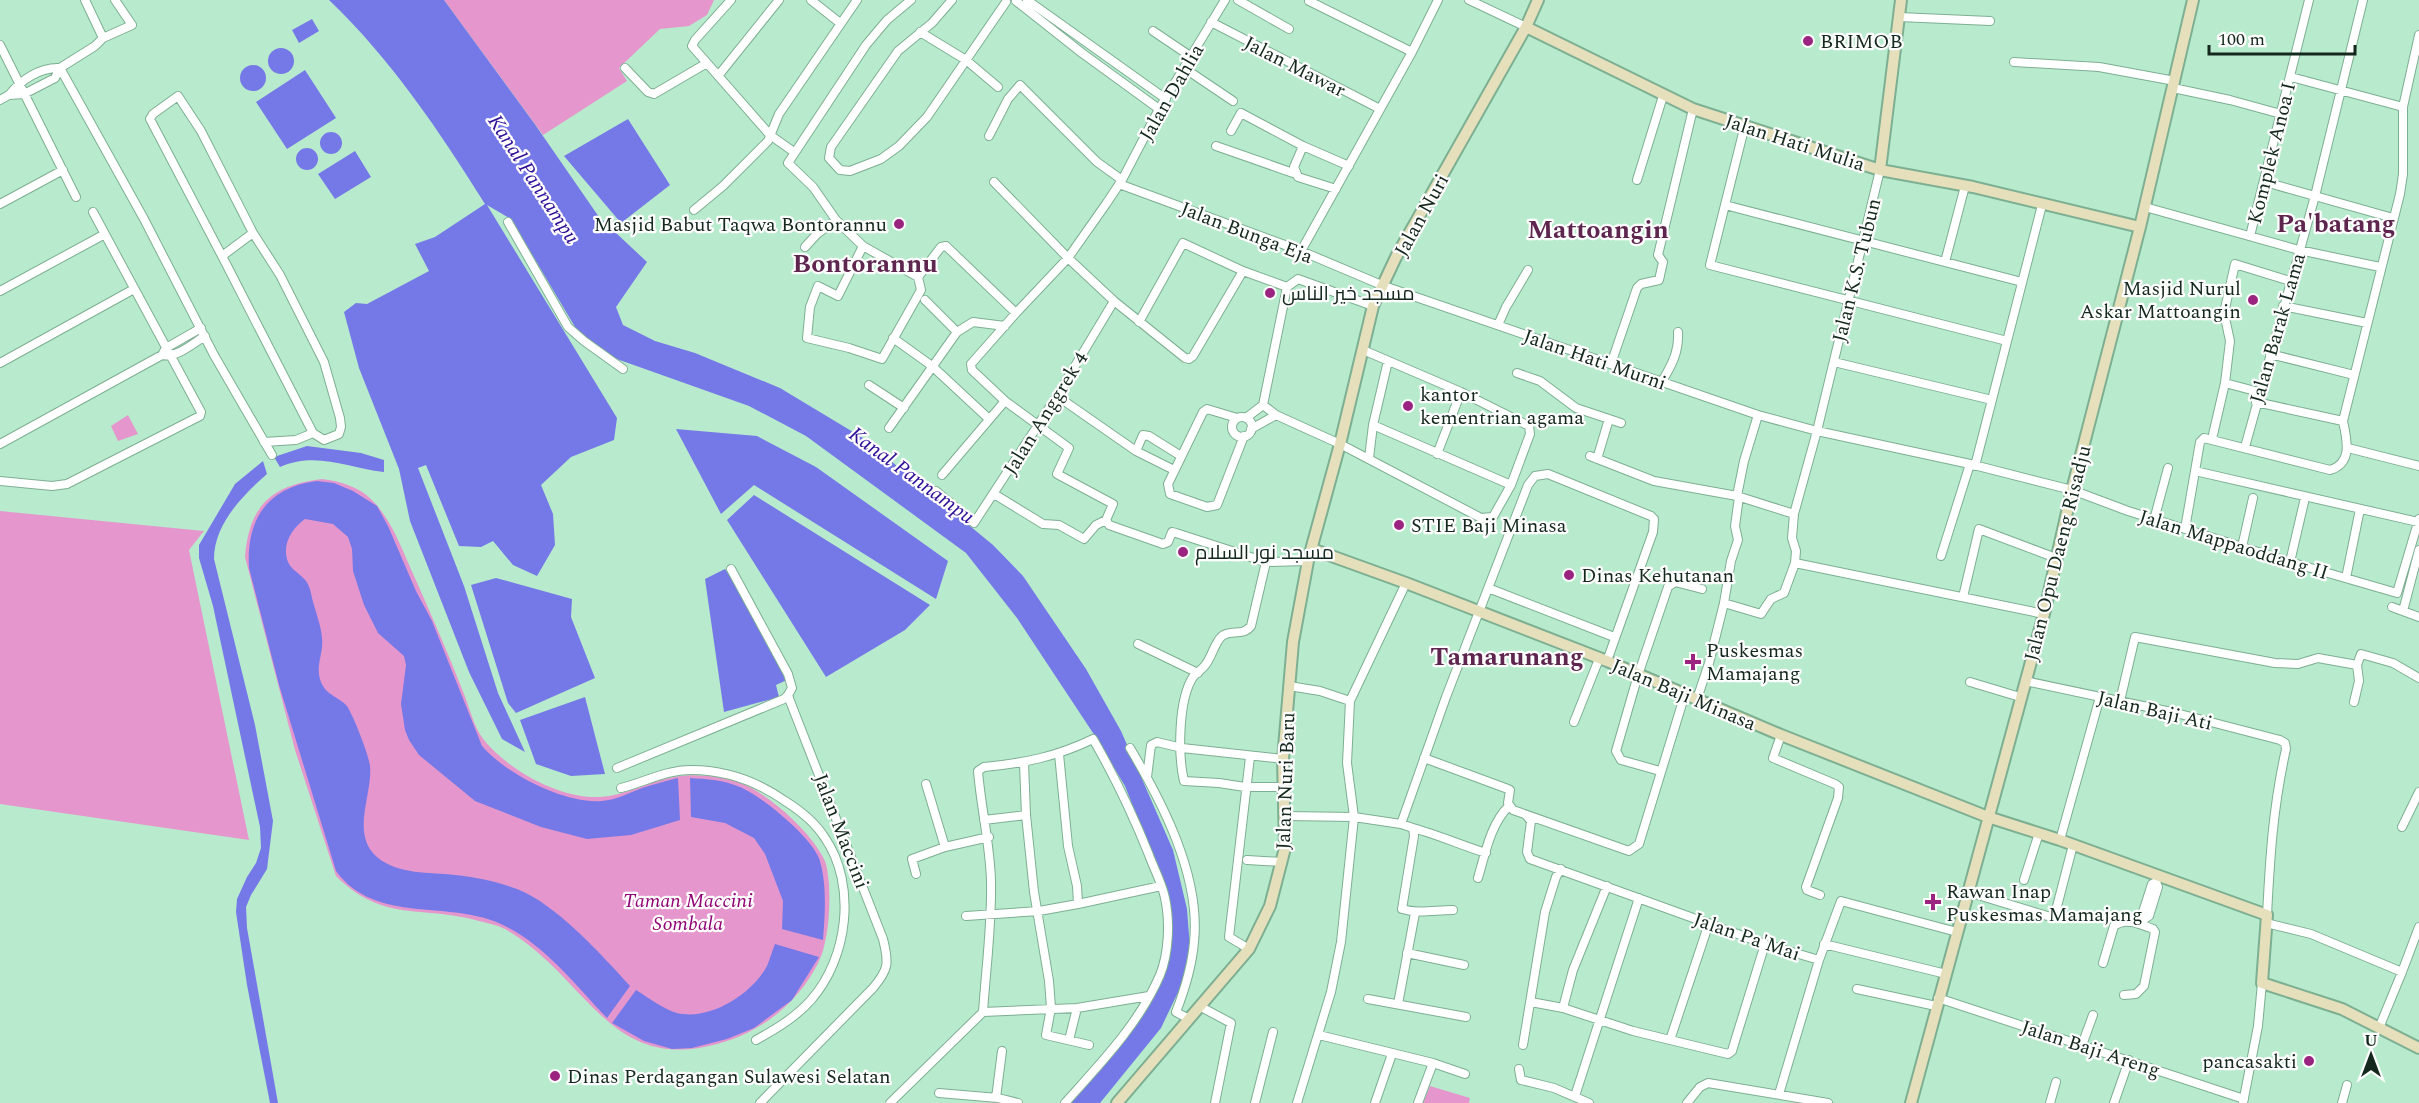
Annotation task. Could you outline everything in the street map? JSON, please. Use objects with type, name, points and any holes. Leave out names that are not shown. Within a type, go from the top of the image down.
[{"type":"street","points":[[85,0],[103,38]]},
{"type":"street","points":[[9,95],[24,94],[55,78],[60,68],[95,46],[103,38],[132,25],[115,0]]},
{"type":"street","points":[[731,0],[692,45],[770,135],[794,152]]},
{"type":"street","points":[[718,76],[779,0]]},
{"type":"street","points":[[811,0],[840,23]]},
{"type":"street","points":[[694,210],[758,152],[770,135],[780,114],[856,0]]},
{"type":"street","points":[[863,246],[838,296],[818,286],[810,307],[807,338],[882,359],[921,290],[918,277],[863,246],[836,219],[813,187],[789,165],[788,161],[866,45],[886,20],[911,0]]},
{"type":"street","points":[[952,0],[941,15],[898,51],[831,147],[829,158],[840,170],[850,171],[865,166],[881,159],[899,146],[927,117],[1005,1],[1016,0],[1082,53],[1159,109]]},
{"type":"street","points":[[1027,0],[1166,99]]},
{"type":"street","name":"Jalan Dahlia","points":[[1005,401],[970,367],[1016,313],[1068,258],[1120,182],[1159,109],[1225,0]]},
{"type":"street","points":[[1238,0],[1290,29]]},
{"type":"street","points":[[1301,251],[1412,52],[1438,0]]},
{"type":"street","name":"Jalan Hati Mulia","points":[[1469,0],[1693,109],[1880,170],[1965,186],[2140,226]]},
{"type":"street","name":"Jalan Nuri","points":[[1312,549],[1379,284],[1526,27],[1538,0]]},
{"type":"street","name":"Jalan K.S. Tubun","points":[[1795,563],[1796,548],[1791,538],[1794,514],[1817,431],[1880,170],[1901,0]]},
{"type":"street","name":"Jalan Opu Daeng Risadju","points":[[1914,1102],[1937,1002],[2044,614],[2072,490],[2145,207],[2193,0]]},
{"type":"street","name":"Komplek Anoa I","points":[[2250,236],[2309,0]]},
{"type":"street","name":"Jalan Barak Lama","points":[[2245,447],[2315,196],[2363,0]]},
{"type":"street","points":[[1309,2],[1412,52]]},
{"type":"street","points":[[1899,17],[1990,21]]},
{"type":"street","name":"Jalan Mawar","points":[[1211,22],[1380,110]]},
{"type":"street","points":[[1153,31],[1190,56]]},
{"type":"street","points":[[920,32],[966,60],[998,87]]},
{"type":"street","points":[[2185,530],[2200,442],[2204,438],[2330,470],[2339,466],[2348,448],[2343,422],[2403,174],[2403,107],[2419,35]]},
{"type":"street","points":[[0,45],[76,197]]},
{"type":"street","points":[[1082,53],[1090,45]]},
{"type":"street","points":[[2014,62],[2099,67],[2281,114]]},
{"type":"street","points":[[625,68],[648,92],[654,94],[707,63]]},
{"type":"street","points":[[0,100],[9,95],[19,82],[50,67],[60,68]]},
{"type":"street","points":[[60,68],[272,455]]},
{"type":"street","points":[[1184,68],[1233,101]]},
{"type":"street","points":[[1128,87],[1135,77]]},
{"type":"street","points":[[2291,77],[2403,107]]},
{"type":"street","name":"Jalan Bunga Eja","points":[[990,136],[1003,107],[1020,85],[1120,182],[1301,251],[1379,284]]},
{"type":"street","points":[[178,96],[201,131],[254,233],[280,275],[328,373],[341,431],[339,434],[324,440],[313,433],[222,256],[150,119],[153,114],[178,96]]},
{"type":"street","points":[[1637,180],[1664,96]]},
{"type":"street","points":[[1611,364],[1637,288],[1641,284],[1659,280],[1664,262],[1658,255],[1693,109]]},
{"type":"street","points":[[1231,131],[1241,113],[1303,146],[1349,166]]},
{"type":"street","points":[[1745,125],[1710,265],[2007,340]]},
{"type":"street","points":[[1216,146],[1336,189]]},
{"type":"street","points":[[1296,174],[1294,167],[1303,146]]},
{"type":"street","points":[[0,204],[63,170]]},
{"type":"street","points":[[994,182],[1114,302],[1181,356],[1189,359],[1193,356],[1243,271]]},
{"type":"street","points":[[2265,182],[2393,218]]},
{"type":"street","points":[[1945,262],[1965,186]]},
{"type":"street","points":[[1725,205],[2022,282]]},
{"type":"street","points":[[1941,556],[1973,465],[1992,400],[2042,205]]},
{"type":"street","points":[[2145,207],[2299,250],[2380,267]]},
{"type":"street","points":[[0,481],[52,486],[68,484],[200,416],[201,412],[166,353],[135,289],[93,212]]},
{"type":"street","points":[[805,247],[836,219]]},
{"type":"street","points":[[508,222],[568,327],[623,369]]},
{"type":"street","points":[[222,256],[254,233]]},
{"type":"street","points":[[0,291],[105,234]]},
{"type":"street","points":[[1139,322],[1183,243],[1243,271],[1287,287]]},
{"type":"street","points":[[918,277],[943,245],[1016,313]]},
{"type":"street","points":[[2212,439],[2225,383],[2230,340],[2224,313],[2235,264],[2290,281]]},
{"type":"street","points":[[1498,325],[1528,270]]},
{"type":"street","points":[[1263,405],[1287,287],[1298,279],[1372,306]]},
{"type":"street","name":"Jalan Hati Murni","points":[[1379,284],[1758,415],[1817,431],[1973,465]]},
{"type":"street","points":[[0,363],[135,289]]},
{"type":"street","points":[[925,300],[957,332]]},
{"type":"street","name":"Jalan Anggrek 4","points":[[936,491],[974,523],[1057,396],[1114,302]]},
{"type":"street","points":[[2283,306],[2367,323]]},
{"type":"street","points":[[889,428],[957,332],[968,324],[978,322],[1005,326]]},
{"type":"street","points":[[166,353],[201,328]]},
{"type":"street","points":[[1661,382],[1674,362],[1678,350],[1678,332]]},
{"type":"street","points":[[0,444],[166,353],[205,336]]},
{"type":"street","points":[[893,338],[933,366],[988,419]]},
{"type":"street","points":[[1263,405],[1276,415],[1369,458],[1481,518],[1489,519],[1498,513],[1530,434],[1529,426],[1461,392],[1363,350]]},
{"type":"street","points":[[2270,354],[2354,375]]},
{"type":"street","points":[[1369,458],[1373,425],[1388,361]]},
{"type":"street","points":[[1834,362],[1992,400]]},
{"type":"street","points":[[1517,373],[1540,381],[1576,408],[1621,423]]},
{"type":"street","points":[[2225,383],[2259,392]]},
{"type":"street","points":[[869,386],[904,408]]},
{"type":"street","points":[[1437,454],[1461,392]]},
{"type":"street","points":[[1057,396],[1137,451],[1174,470]]},
{"type":"street","points":[[942,475],[1005,401],[1069,448],[1057,471],[1060,476],[1113,504],[1106,520],[1096,525],[1084,539],[1059,525],[1043,524],[994,494]]},
{"type":"street","points":[[2256,402],[2343,422]]},
{"type":"street","points":[[1240,436],[1249,434],[1251,423],[1236,418],[1210,409],[1204,410],[1168,484],[1169,492],[1173,496],[1207,507],[1217,505],[1240,446],[1240,436],[1232,429],[1236,418],[1263,405]]},
{"type":"street","points":[[1251,429],[1276,415]]},
{"type":"street","points":[[1697,699],[1709,663],[1724,603],[1731,561],[1738,540],[1735,526],[1738,496],[1744,461],[1758,415]]},
{"type":"street","points":[[1609,419],[1593,457],[1654,481],[1738,496],[1794,514]]},
{"type":"street","points":[[1373,425],[1511,485]]},
{"type":"street","points":[[264,442],[296,440],[313,433]]},
{"type":"street","points":[[1137,451],[1143,435],[1149,436],[1181,456]]},
{"type":"street","points":[[2348,448],[2419,466]]},
{"type":"street","name":"Jalan Mappaoddang II","points":[[1973,465],[2072,490],[2185,530],[2397,593],[2419,520]]},
{"type":"street","points":[[2154,520],[2168,468]]},
{"type":"street","points":[[2195,471],[2360,509],[2419,520]]},
{"type":"street","points":[[1401,824],[1478,612],[1528,485],[1535,476],[1548,474],[1654,519],[1653,532],[1614,637],[1574,722]]},
{"type":"street","points":[[2242,547],[2253,498]]},
{"type":"street","points":[[2289,562],[2304,502]]},
{"type":"street","points":[[2346,578],[2360,509]]},
{"type":"street","points":[[1106,520],[1114,528],[1160,544],[1167,543],[1172,532],[1176,532],[1266,562],[1308,561]]},
{"type":"street","points":[[1963,597],[1979,530],[2056,558]]},
{"type":"street","name":"Jalan Nuri Baru","points":[[1117,1103],[1249,949],[1270,906],[1285,848],[1283,759],[1289,686],[1293,642],[1312,549]]},
{"type":"street","name":"Jalan Baji Minasa","points":[[1312,549],[1603,660],[1781,735],[1988,817],[2073,844],[2157,879],[2266,919]]},
{"type":"street","points":[[2403,611],[2419,550]]},
{"type":"street","points":[[1266,562],[1251,626],[1244,633],[1223,636],[1188,689],[1180,721],[1184,781],[1245,787],[1284,787]]},
{"type":"street","points":[[1724,603],[1761,614],[1772,599],[1784,593],[1795,563],[2044,614]]},
{"type":"street","name":"Jalan Maccini","points":[[731,569],[788,674],[792,688],[788,695],[874,914],[888,958],[887,967],[873,988],[760,1103]]},
{"type":"street","points":[[1660,771],[1621,760],[1616,755],[1638,675],[1668,587],[1676,582],[1702,589]]},
{"type":"street","points":[[1297,1103],[1331,992],[1341,942],[1354,817],[1347,763],[1350,701],[1406,583]]},
{"type":"street","points":[[1488,588],[1614,637]]},
{"type":"street","points":[[2392,608],[2419,617]]},
{"type":"street","points":[[2120,701],[2135,637],[2275,663],[2298,664],[2318,658],[2356,665]]},
{"type":"street","points":[[1138,644],[1198,673]]},
{"type":"street","points":[[2354,702],[2359,681],[2356,665],[2360,655],[2368,654],[2393,663],[2419,678]]},
{"type":"street","name":"Jalan Baji Ati","points":[[2025,681],[2120,701],[2285,743],[2286,749],[2276,794],[2271,839],[2266,919]]},
{"type":"street","points":[[1970,682],[2020,697]]},
{"type":"street","points":[[1289,686],[1320,691],[1350,701]]},
{"type":"street","points":[[1509,806],[1513,810],[1625,851],[1632,850],[1639,844],[1684,694]]},
{"type":"street","points":[[617,768],[784,699],[788,695]]},
{"type":"street","points":[[2060,840],[2100,697]]},
{"type":"street","points":[[1781,735],[1773,758],[1835,783],[1839,787],[1838,798],[1806,887],[1807,890],[1820,895]]},
{"type":"street","points":[[983,1011],[990,913],[988,837],[980,791],[980,768],[1024,763],[1059,754],[1093,739],[1124,797],[1161,886],[1167,913],[1166,947],[1161,973],[1125,1035],[1065,1103]]},
{"type":"street","points":[[1147,777],[1152,744],[1157,742],[1182,748],[1283,759]]},
{"type":"street","points":[[1130,748],[1147,777],[1170,827],[1183,860],[1193,901],[1195,940],[1188,981],[1176,1012],[1189,1019]]},
{"type":"street","points":[[1059,754],[1068,846],[1077,886],[1078,904]]},
{"type":"street","points":[[1249,949],[1229,937],[1250,757]]},
{"type":"street","points":[[1424,758],[1510,790],[1509,806],[1502,812],[1478,878]]},
{"type":"street","points":[[1024,763],[1026,815],[1049,981],[1050,1008],[1046,1035],[1089,1045]]},
{"type":"street","points":[[621,788],[682,770],[705,771],[738,777],[771,791],[802,812],[820,830],[831,848],[840,869],[844,901],[843,927],[834,963],[819,990],[805,1006],[782,1025],[756,1040]]},
{"type":"street","points":[[926,784],[945,847]]},
{"type":"street","points":[[2402,827],[2419,792]]},
{"type":"street","points":[[984,820],[1026,815]]},
{"type":"street","name":"Jalan Pa'Mai","points":[[1526,815],[1531,823],[1527,855],[1530,859],[1765,944],[1819,960],[1841,901],[1957,932]]},
{"type":"street","points":[[1285,816],[1354,817],[1401,824],[1486,853]]},
{"type":"street","points":[[1413,828],[1414,836],[1402,909],[1415,913],[1453,910]]},
{"type":"street","points":[[2024,880],[2039,833]]},
{"type":"street","points":[[916,874],[912,859],[945,847],[988,837]]},
{"type":"street","points":[[1968,892],[2054,918],[2073,844]]},
{"type":"street","points":[[1247,860],[1282,862]]},
{"type":"street","points":[[1523,1045],[1545,912],[1556,876],[1561,869]]},
{"type":"street","points":[[2144,922],[2149,916],[2158,886],[2157,879]]},
{"type":"street","points":[[966,916],[1039,911],[1161,886]]},
{"type":"street","points":[[1563,1008],[1581,949],[1607,886]]},
{"type":"street","points":[[1572,1098],[1639,898]]},
{"type":"street","points":[[1398,1004],[1415,913]]},
{"type":"street","points":[[2244,1101],[2258,1026],[2266,919],[2311,934],[2402,972]]},
{"type":"street","points":[[2103,963],[2114,926],[2121,921],[2144,922],[2153,929],[2155,936],[2144,986],[2136,994],[2124,995]]},
{"type":"street","points":[[1670,1040],[1709,922]]},
{"type":"street","points":[[2379,1028],[2419,927]]},
{"type":"street","points":[[1531,1002],[1563,1008],[1633,1031],[1728,1054],[1732,1051],[1765,944]]},
{"type":"street","points":[[1824,945],[1946,974]]},
{"type":"street","points":[[1407,953],[1464,964]]},
{"type":"street","points":[[1779,1094],[1819,960]]},
{"type":"street","points":[[2262,983],[2342,1009],[2419,1048]]},
{"type":"street","name":"Jalan Baji Areng","points":[[1857,989],[1937,1002],[2129,1060],[2244,1101]]},
{"type":"street","points":[[890,1103],[983,1011],[1077,1008],[1149,996]]},
{"type":"street","points":[[1368,999],[1466,1017]]},
{"type":"street","points":[[1201,1007],[1231,1023],[1215,1103]]},
{"type":"street","points":[[1069,1040],[1077,1008]]},
{"type":"street","points":[[2082,1045],[2093,1015]]},
{"type":"street","points":[[1254,1103],[1273,1032]]},
{"type":"street","points":[[1319,1035],[1433,1063],[1466,1074]]},
{"type":"street","points":[[996,1098],[1002,1051]]},
{"type":"street","points":[[1375,1103],[1392,1054]]},
{"type":"street","points":[[2114,1103],[2129,1060]]},
{"type":"street","points":[[1418,1103],[1433,1063]]},
{"type":"street","points":[[1519,1069],[1519,1077],[1524,1082],[1554,1088],[1572,1098],[1588,1103]]},
{"type":"street","points":[[2050,1103],[2056,1082]]},
{"type":"street","points":[[1688,1103],[1700,1087],[1708,1083],[1828,1103]]},
{"type":"street","points":[[2343,1103],[2348,1085]]},
{"type":"street","points":[[939,1093],[996,1098],[1018,1103]]},
{"type":"green space","points":[[444,0],[714,0],[707,15],[689,26],[660,29],[619,68],[627,81],[543,135]]},
{"type":"green space","points":[[128,415],[138,434],[118,441],[111,426]]},
{"type":"green space","name":"Taman Maccini Sombala","points":[[322,479],[342,483],[362,492],[384,515],[398,540],[430,612],[477,728],[484,740],[507,762],[552,788],[585,796],[609,796],[682,776],[699,775],[727,779],[754,789],[777,805],[810,837],[827,866],[829,912],[827,934],[822,955],[812,974],[788,1005],[756,1028],[733,1039],[691,1049],[658,1047],[630,1037],[606,1019],[535,950],[505,929],[458,916],[387,907],[370,901],[353,891],[336,876],[295,750],[245,557],[252,524],[266,501],[289,487]]},
{"type":"green space","points":[[0,511],[204,531],[189,550],[249,840],[0,804]]},
{"type":"green space","points":[[1430,1086],[1470,1098],[1469,1103],[1423,1103]]},
{"type":"water","name":"Kanal Pannampu","points":[[329,0],[444,0],[599,217],[647,262],[616,307],[623,325],[655,341],[695,353],[780,388],[863,438],[993,545],[1023,576],[1086,669],[1121,731],[1173,850],[1187,909],[1190,948],[1182,984],[1161,1028],[1100,1103],[1067,1103],[1127,1038],[1153,996],[1168,953],[1160,875],[1125,786],[1095,736],[1017,618],[966,553],[806,436],[749,406],[614,358],[578,332],[511,219],[487,205],[617,418],[614,440],[571,457],[541,485],[553,514],[555,545],[537,576],[513,565],[493,541],[481,547],[459,546],[426,465],[418,468],[464,586],[498,693],[525,752],[502,739],[469,672],[410,521],[399,469],[359,368],[344,312],[356,303],[367,304],[429,271],[415,244],[435,237],[485,204],[394,71]]},
{"type":"water","points":[[312,19],[319,31],[299,43],[292,30]]},
{"type":"water","points":[[281,48],[290,52],[294,61],[290,70],[281,74],[272,70],[268,61],[272,52]]},
{"type":"water","points":[[253,65],[262,69],[266,78],[262,87],[253,91],[244,87],[240,78],[244,69]]},
{"type":"water","points":[[305,70],[336,118],[287,149],[256,102]]},
{"type":"water","points":[[628,119],[670,185],[621,223],[564,156]]},
{"type":"water","points":[[331,132],[339,135],[342,143],[339,151],[331,154],[323,151],[320,143],[323,135]]},
{"type":"water","points":[[307,148],[315,151],[318,159],[315,167],[307,170],[299,167],[296,159],[299,151]]},
{"type":"water","points":[[355,151],[371,177],[335,199],[318,174]]},
{"type":"water","points":[[676,429],[757,436],[816,467],[948,561],[936,599],[754,485],[721,514]]},
{"type":"water","points":[[307,446],[361,453],[384,460],[384,472],[319,460],[294,462],[280,467],[274,457]]},
{"type":"water","points":[[263,461],[267,474],[240,501],[224,522],[215,546],[214,559],[255,725],[273,821],[267,869],[246,907],[247,928],[278,1103],[270,1103],[247,985],[236,912],[237,899],[256,863],[261,848],[260,827],[213,606],[199,558],[199,545],[235,484]]},
{"type":"water","points":[[317,481],[334,483],[353,491],[377,506],[432,621],[482,746],[492,757],[537,785],[571,798],[587,801],[612,799],[678,778],[680,820],[631,835],[587,839],[541,827],[475,801],[419,755],[409,740],[401,704],[406,665],[404,656],[378,633],[364,605],[353,571],[352,549],[348,537],[333,524],[305,519],[291,533],[286,548],[288,563],[308,584],[322,638],[320,680],[328,692],[347,706],[369,761],[370,777],[364,825],[369,848],[385,863],[404,870],[479,878],[495,882],[517,889],[547,906],[578,931],[630,986],[607,1018],[547,955],[520,934],[484,918],[461,913],[415,909],[372,899],[353,888],[336,871],[279,685],[249,568],[251,535],[263,509],[285,490]]},
{"type":"water","points":[[754,495],[930,605],[905,630],[826,677],[727,520]]},
{"type":"water","points":[[725,569],[753,608],[789,679],[776,685],[779,697],[724,712],[705,579]]},
{"type":"water","points":[[496,578],[572,599],[571,617],[595,678],[516,713],[508,703],[471,585]]},
{"type":"water","points":[[585,697],[605,774],[571,776],[536,764],[520,720]]},
{"type":"water","points":[[690,778],[728,783],[750,792],[786,819],[808,841],[820,861],[824,880],[823,940],[782,929],[783,901],[765,854],[754,838],[725,823],[691,817]]},
{"type":"water","points":[[775,944],[819,957],[792,1000],[754,1028],[727,1039],[692,1048],[672,1049],[644,1041],[612,1023],[636,990],[677,1013],[703,1013],[729,1003],[741,995],[760,976],[767,966]]},
{"type":"place","name":"BRIMOB","points":[[1808,41]]},
{"type":"place","name":"Masjid Babut Taqwa Bontorannu","points":[[899,224]]},
{"type":"place","name":"مسجد خير الناس","points":[[1270,293]]},
{"type":"place","name":"Masjid Nurul Askar Mattoangin","points":[[2253,300]]},
{"type":"place","name":"kantor kementrian agama","points":[[1408,406]]},
{"type":"place","name":"STIE Baji Minasa","points":[[1399,525]]},
{"type":"place","name":"مسجد نور السلام","points":[[1183,552]]},
{"type":"place","name":"Dinas Kehutanan","points":[[1569,575]]},
{"type":"place","name":"Puskesmas Mamajang","points":[[1693,662]]},
{"type":"place","name":"Rawan Inap Puskesmas Mamajang","points":[[1933,902]]},
{"type":"place","name":"pancasakti","points":[[2309,1061]]},
{"type":"place","name":"Dinas Perdagangan Sulawesi Selatan","points":[[555,1076]]},
{"type":"district","name":"Pa'batang","points":[[2336,223]]},
{"type":"district","name":"Mattoangin","points":[[1598,229]]},
{"type":"district","name":"Bontorannu","points":[[865,263]]},
{"type":"district","name":"Tamarunang","points":[[1507,656]]}]
